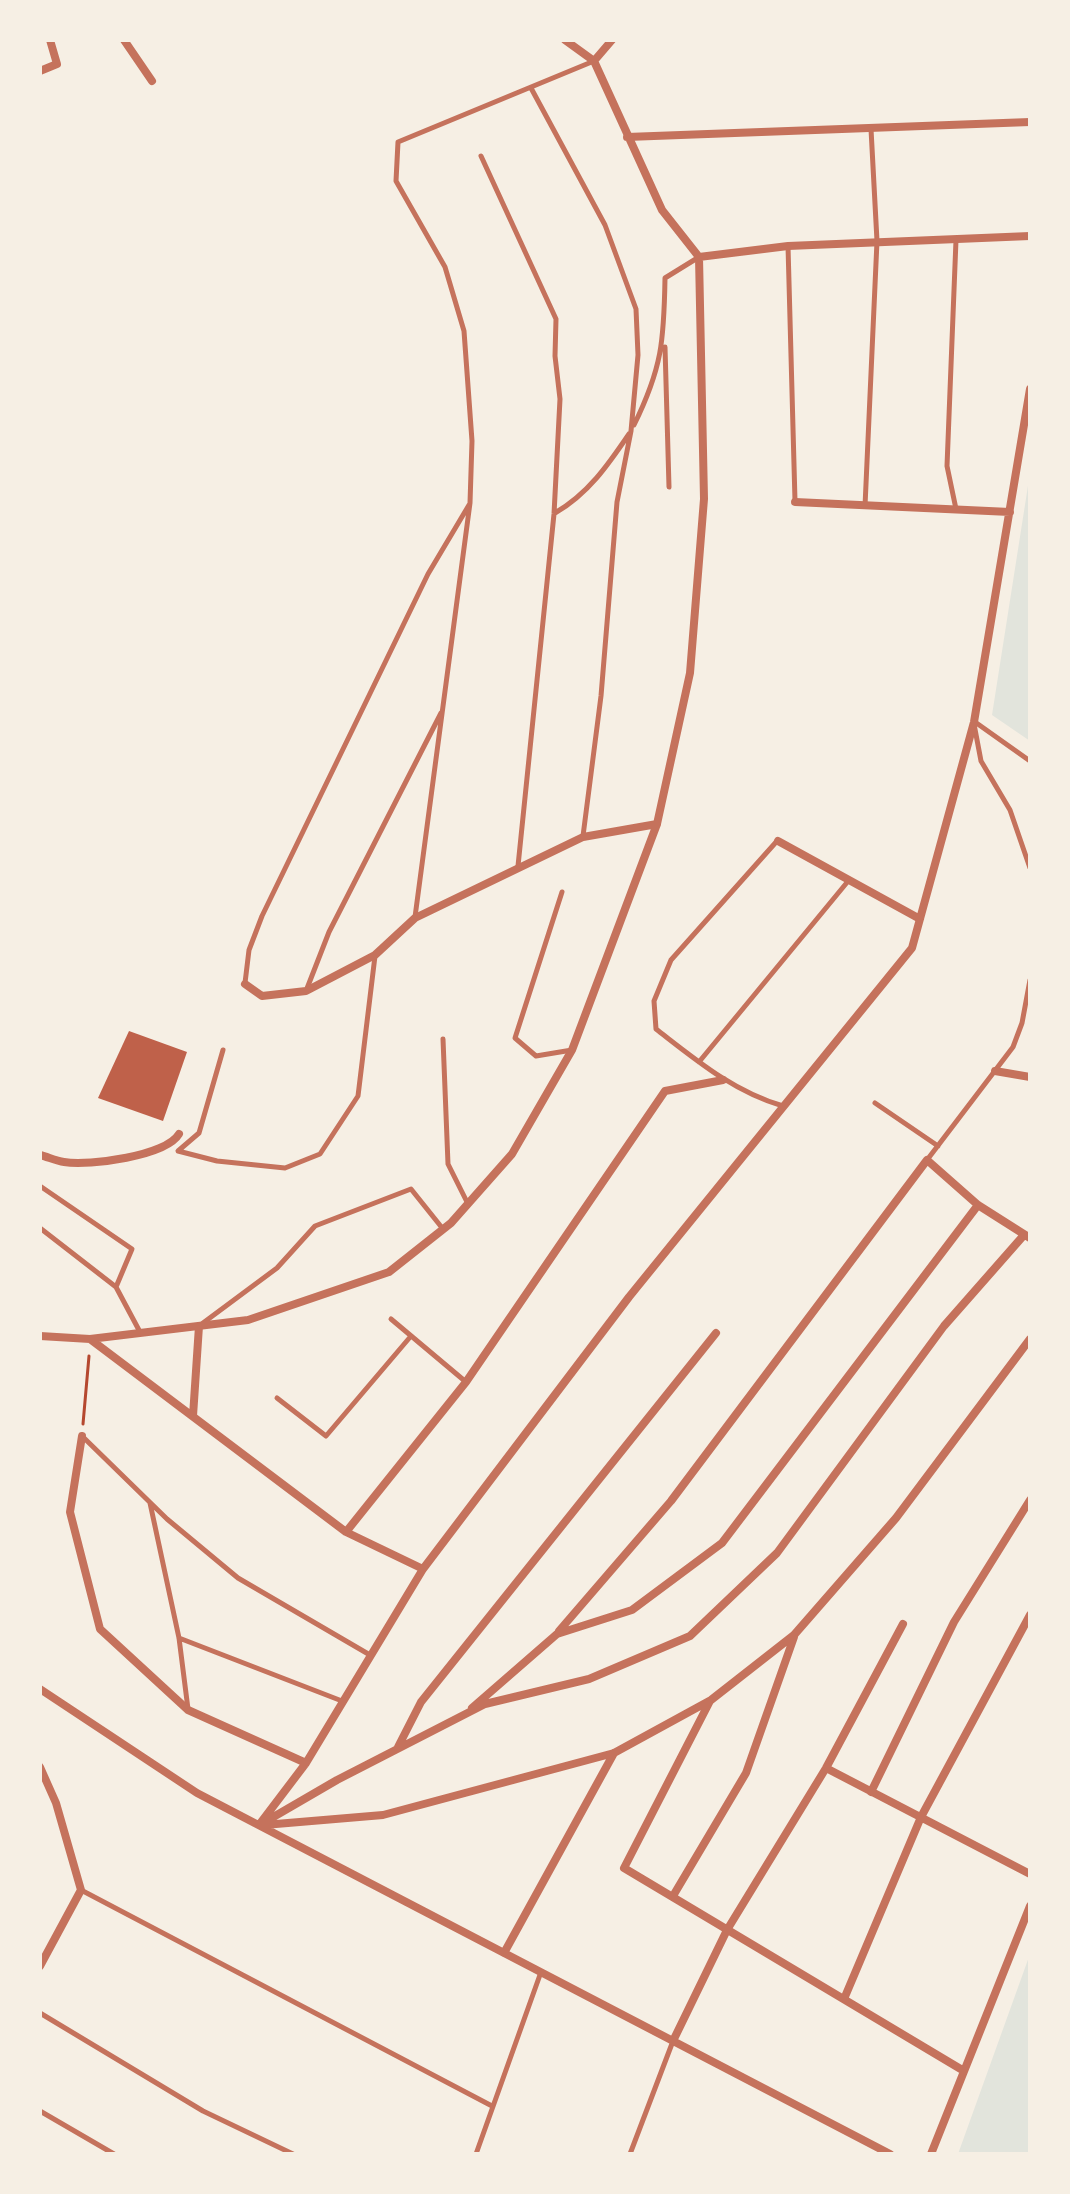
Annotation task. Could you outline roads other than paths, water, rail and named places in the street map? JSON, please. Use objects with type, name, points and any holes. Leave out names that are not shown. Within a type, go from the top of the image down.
[{"type":"street","points":[[40,71],[57,64],[50,40]]},
{"type":"street","points":[[124,40],[152,81]]},
{"type":"street","points":[[40,1336],[90,1339],[248,1320],[389,1272],[443,1229],[512,1154],[572,1050],[657,824],[690,673],[704,499],[699,257],[662,210],[594,61],[565,40]]},
{"type":"street","points":[[594,61],[612,40]]},
{"type":"street","points":[[627,137],[1030,122]]},
{"type":"street","points":[[699,257],[788,246],[1030,236]]},
{"type":"street","points":[[259,1825],[306,1763],[423,1569],[629,1297],[912,948],[974,722],[1030,389]]},
{"type":"street","points":[[795,502],[1010,512]]},
{"type":"street","points":[[245,984],[262,996],[306,991],[375,955],[415,918],[518,866],[583,837],[657,824]]},
{"type":"street","points":[[778,841],[920,919]]},
{"type":"street","points":[[995,1071],[1030,1077]]},
{"type":"street","points":[[346,1532],[466,1382],[665,1091],[723,1080]]},
{"type":"street","points":[[40,1155],[65,1163],[104,1161],[147,1153],[174,1142],[179,1134]]},
{"type":"street","points":[[259,1825],[485,1704],[589,1679],[690,1636],[777,1553],[944,1326],[1027,1237],[978,1205],[927,1160],[671,1501],[557,1634],[462,1716]]},
{"type":"street","points":[[557,1634],[632,1610],[722,1543],[978,1205]]},
{"type":"street","points":[[193,1416],[199,1326]]},
{"type":"street","points":[[398,1749],[421,1702],[716,1333]]},
{"type":"street","points":[[90,1339],[346,1532],[423,1569]]},
{"type":"street","points":[[259,1825],[383,1815],[614,1753],[711,1700],[794,1635],[896,1518],[1030,1339]]},
{"type":"street","points":[[82,1436],[70,1512],[100,1629],[188,1710],[306,1763]]},
{"type":"street","points":[[871,1792],[954,1622],[1030,1500]]},
{"type":"street","points":[[844,1999],[921,1817],[1030,1615]]},
{"type":"street","points":[[673,2041],[727,1930],[826,1768],[903,1624]]},
{"type":"street","points":[[673,1896],[746,1773],[794,1635]]},
{"type":"street","points":[[40,1689],[197,1793],[890,2154]]},
{"type":"street","points":[[711,1700],[624,1868],[964,2071]]},
{"type":"street","points":[[504,1953],[614,1753]]},
{"type":"street","points":[[40,1767],[56,1803],[81,1890],[40,1966]]},
{"type":"street","points":[[826,1768],[1030,1874]]},
{"type":"street","points":[[931,2154],[1030,1906]]},
{"type":"lane","points":[[415,918],[470,503],[472,441],[464,331],[445,267],[396,181],[398,142],[594,61]]},
{"type":"lane","points":[[531,88],[605,225],[636,309],[638,355],[631,431],[617,502],[601,696],[583,837]]},
{"type":"lane","points":[[865,506],[877,241],[871,128]]},
{"type":"lane","points":[[481,156],[556,319],[555,356],[560,399],[554,514],[518,866]]},
{"type":"lane","points":[[956,240],[947,466],[956,510]]},
{"type":"lane","points":[[788,246],[795,502]]},
{"type":"lane","points":[[669,487],[665,278],[699,257]]},
{"type":"lane","points":[[554,514],[574,502],[602,473],[631,431],[651,391],[664,342]]},
{"type":"lane","points":[[245,984],[249,950],[262,916],[428,574],[470,503]]},
{"type":"lane","points":[[306,991],[329,932],[443,709]]},
{"type":"lane","points":[[974,722],[1030,761]]},
{"type":"lane","points":[[974,722],[981,761],[1010,810],[1030,868]]},
{"type":"lane","points":[[778,841],[671,960],[654,1001],[656,1029],[723,1080],[756,1099],[785,1107]]},
{"type":"lane","points":[[699,1062],[849,880]]},
{"type":"lane","points":[[562,892],[515,1038],[536,1056],[572,1050]]},
{"type":"lane","points":[[223,1050],[199,1133],[178,1151],[217,1161],[285,1168],[320,1154],[358,1096],[375,955]]},
{"type":"lane","points":[[927,1160],[1013,1047],[1022,1023],[1030,980]]},
{"type":"lane","points":[[443,1039],[448,1164],[468,1205]]},
{"type":"lane","points":[[875,1103],[938,1146]]},
{"type":"lane","points":[[40,1186],[132,1249],[116,1287]]},
{"type":"lane","points":[[199,1326],[277,1268],[315,1226],[411,1189],[443,1229]]},
{"type":"lane","points":[[40,1228],[116,1287],[140,1332]]},
{"type":"lane","points":[[391,1319],[466,1382]]},
{"type":"lane","points":[[277,1398],[326,1436],[411,1336]]},
{"type":"lane","points":[[82,1436],[150,1503],[238,1578],[370,1655]]},
{"type":"lane","points":[[150,1503],[179,1638],[188,1710]]},
{"type":"lane","points":[[179,1638],[342,1701]]},
{"type":"lane","points":[[81,1890],[492,2106]]},
{"type":"lane","points":[[476,2154],[541,1972]]},
{"type":"lane","points":[[40,2013],[203,2111],[293,2154]]},
{"type":"lane","points":[[630,2154],[673,2041]]},
{"type":"lane","points":[[40,2111],[114,2154]]}]
